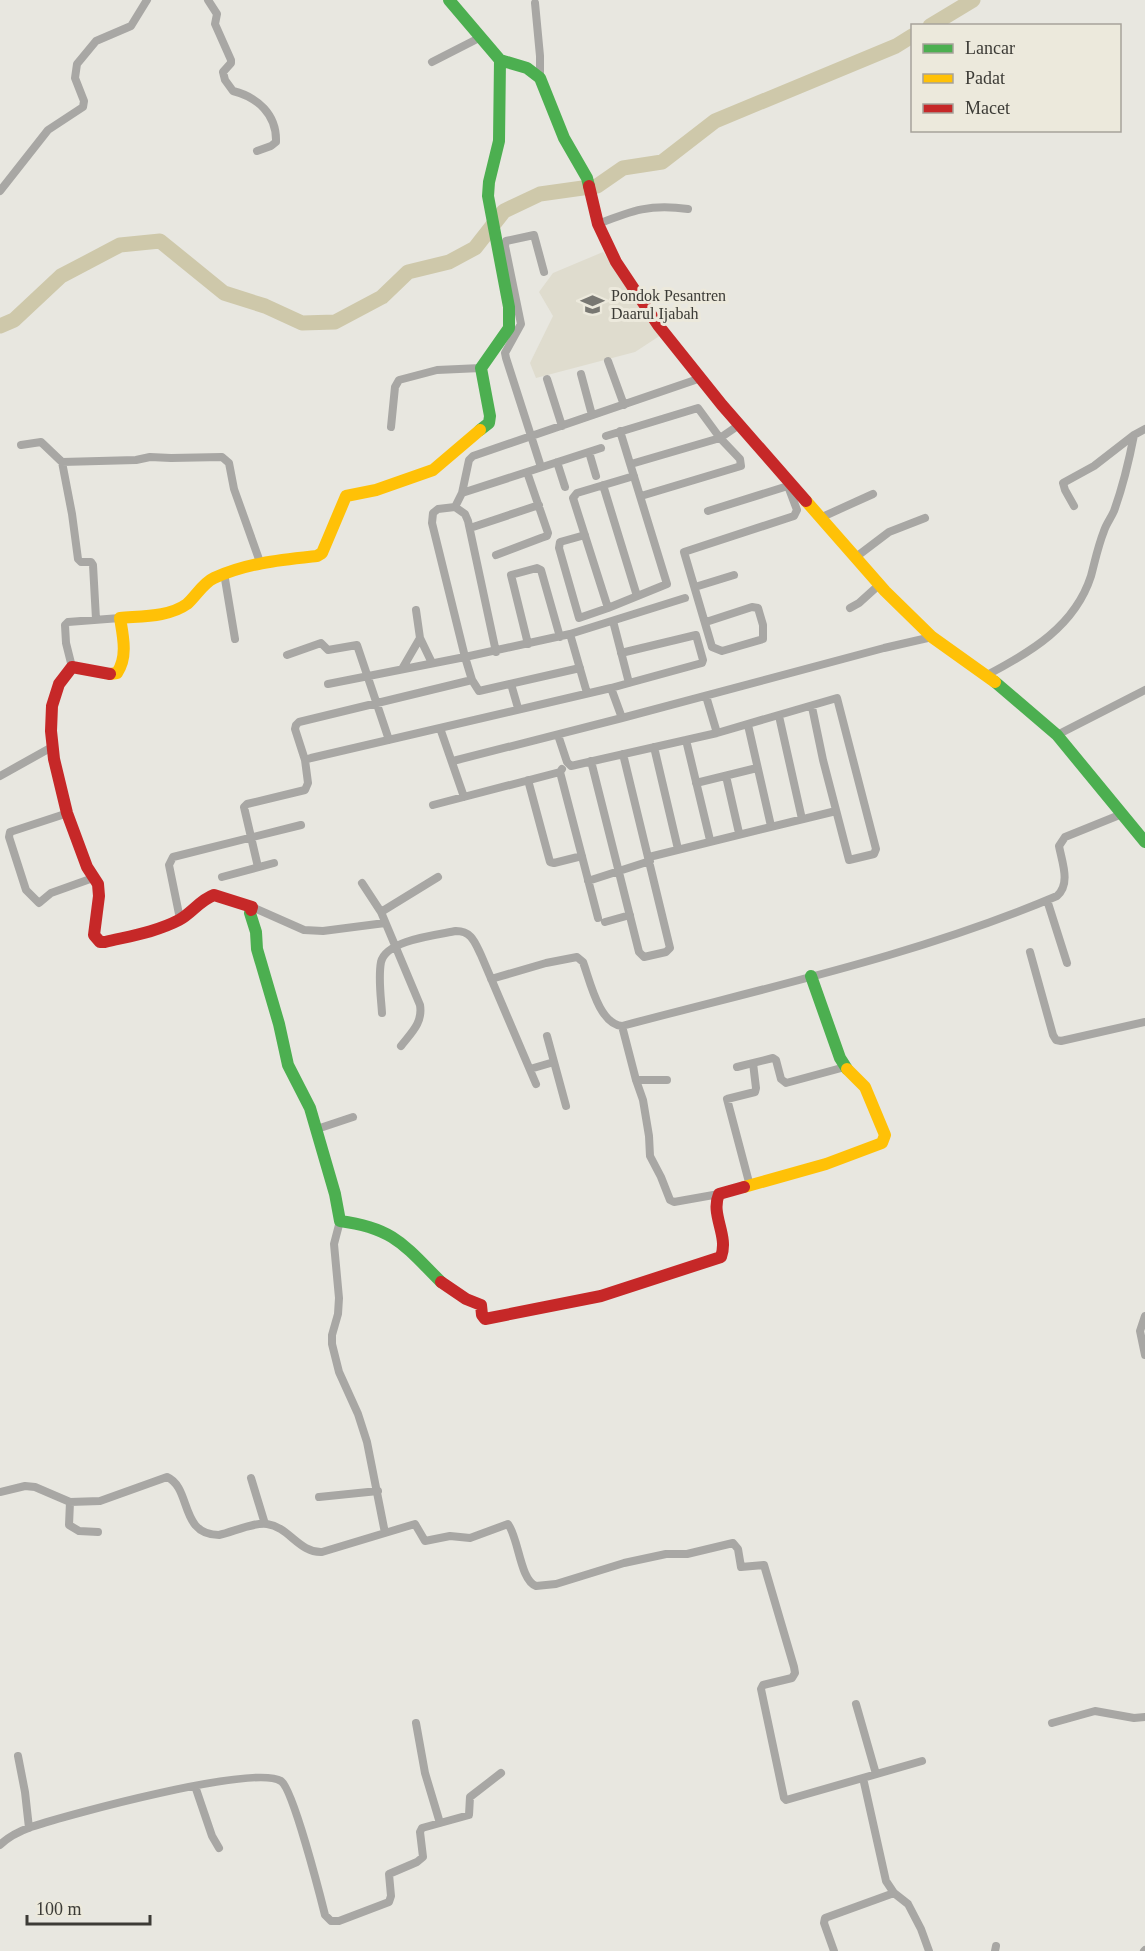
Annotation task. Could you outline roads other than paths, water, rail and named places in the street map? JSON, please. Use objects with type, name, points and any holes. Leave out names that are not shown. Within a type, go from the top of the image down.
[{"type":"street","points":[[0,191],[48,130],[83,107],[84,101],[76,83],[75,73],[77,64],[90,47],[102,38],[131,26],[147,0]]},
{"type":"street","points":[[207,0],[217,14],[215,24],[231,60],[223,72],[225,80],[232,91],[243,93],[261,104],[276,134],[276,142],[258,151]]},
{"type":"street","points":[[449,0],[500,60],[527,68],[540,78]]},
{"type":"street","points":[[535,3],[540,78],[564,138],[587,178],[598,224],[616,262],[658,325],[789,485],[880,584],[932,637],[987,675],[1057,735],[1145,842]]},
{"type":"street","points":[[432,62],[481,37]]},
{"type":"street","points":[[72,667],[66,643],[65,625],[68,622],[177,610],[188,603],[210,580],[224,573],[260,562],[317,556],[322,552],[346,496],[418,477],[434,470],[489,423],[490,416],[481,368],[508,328],[509,307],[488,196],[499,141],[500,60]]},
{"type":"street","points":[[598,224],[630,211],[650,206],[688,209]]},
{"type":"street","points":[[541,467],[505,353],[521,324],[505,246],[506,241],[534,235],[544,272]]},
{"type":"street","points":[[608,361],[624,405]]},
{"type":"street","points":[[392,427],[395,387],[399,380],[437,370],[481,368]]},
{"type":"street","points":[[581,374],[592,416]]},
{"type":"street","points":[[455,507],[462,494],[468,465],[473,456],[701,378]]},
{"type":"street","points":[[547,379],[562,426]]},
{"type":"street","points":[[606,436],[698,408],[720,438],[740,459],[741,466],[641,496]]},
{"type":"street","points":[[630,464],[720,438],[739,425]]},
{"type":"street","points":[[1074,506],[1065,490],[1064,483],[1094,466],[1145,429]]},
{"type":"street","points":[[585,535],[560,542],[559,548],[579,618],[667,584],[620,431]]},
{"type":"street","points":[[987,675],[1020,658],[1051,636],[1074,609],[1091,576],[1105,528],[1114,510],[1127,471],[1134,435]]},
{"type":"street","points":[[21,445],[41,442],[62,462],[72,514],[76,555],[79,561],[91,562],[93,565],[96,619]]},
{"type":"street","points":[[462,494],[601,448]]},
{"type":"street","points":[[589,452],[596,476]]},
{"type":"street","points":[[62,462],[222,456],[229,463],[234,489],[260,562]]},
{"type":"street","points":[[557,462],[565,487]]},
{"type":"street","points":[[496,555],[547,536],[548,533],[527,472]]},
{"type":"street","points":[[608,608],[573,498],[577,493],[634,476]]},
{"type":"street","points":[[603,485],[638,596]]},
{"type":"street","points":[[708,511],[789,485]]},
{"type":"street","points":[[706,622],[752,607],[758,608],[765,633],[763,639],[722,651],[712,647],[684,552],[794,516],[797,510],[789,485]]},
{"type":"street","points":[[820,518],[873,494]]},
{"type":"street","points":[[470,528],[539,505]]},
{"type":"street","points":[[496,652],[470,528],[465,514],[455,507],[438,509],[433,513],[432,523],[465,657],[472,680],[480,691],[580,668]]},
{"type":"street","points":[[856,557],[889,532],[925,518]]},
{"type":"street","points":[[528,644],[511,578],[514,573],[525,570],[537,568],[541,570],[560,636]]},
{"type":"street","points":[[224,573],[235,639]]},
{"type":"street","points":[[695,587],[734,575]]},
{"type":"street","points":[[850,608],[866,598],[880,584]]},
{"type":"street","points":[[328,684],[496,652],[570,634],[685,598]]},
{"type":"street","points":[[416,610],[420,638],[432,663]]},
{"type":"street","points":[[72,667],[117,673],[122,664],[120,618]]},
{"type":"street","points":[[613,621],[628,683]]},
{"type":"street","points":[[570,634],[587,693]]},
{"type":"street","points":[[304,760],[611,688],[702,663],[703,660],[696,635],[621,653]]},
{"type":"street","points":[[453,760],[558,735],[932,637]]},
{"type":"street","points":[[402,669],[420,638]]},
{"type":"street","points":[[287,655],[321,643],[328,650],[355,644],[389,740]]},
{"type":"street","points":[[72,667],[64,674],[52,705],[50,723],[52,747],[57,780],[83,858],[98,888],[94,935],[100,942],[172,923],[187,916],[209,896],[214,895],[252,907],[304,930],[323,931],[385,923]]},
{"type":"street","points":[[258,867],[244,807],[247,804],[305,790],[308,783],[295,729],[299,722],[472,680]]},
{"type":"street","points":[[511,684],[518,708]]},
{"type":"street","points":[[611,688],[622,718]]},
{"type":"street","points":[[1057,735],[1145,690]]},
{"type":"street","points":[[706,696],[717,733]]},
{"type":"street","points":[[558,735],[570,766],[717,733],[837,698],[876,849],[874,854],[850,861],[823,760],[812,707]]},
{"type":"street","points":[[779,716],[802,819]]},
{"type":"street","points":[[748,724],[771,826]]},
{"type":"street","points":[[440,728],[464,797]]},
{"type":"street","points":[[686,740],[710,840]]},
{"type":"street","points":[[0,776],[52,747]]},
{"type":"street","points":[[654,747],[678,849]]},
{"type":"street","points":[[591,761],[641,956],[668,951],[670,948],[650,859],[623,754]]},
{"type":"street","points":[[433,805],[560,772],[567,762]]},
{"type":"street","points":[[696,783],[757,768]]},
{"type":"street","points":[[560,772],[588,881],[601,920],[630,915]]},
{"type":"street","points":[[726,776],[740,833]]},
{"type":"street","points":[[528,780],[550,862],[582,856]]},
{"type":"street","points":[[588,881],[678,849],[836,811]]},
{"type":"street","points":[[68,813],[9,832],[26,890],[39,903],[51,893],[93,878]]},
{"type":"street","points":[[491,978],[569,958],[580,958],[604,1016],[615,1025],[622,1026],[811,976],[968,930],[1047,900],[1063,891],[1065,883],[1059,846],[1065,837],[1122,814]]},
{"type":"street","points":[[179,914],[169,865],[173,856],[301,825]]},
{"type":"street","points":[[222,878],[274,863]]},
{"type":"street","points":[[381,912],[438,877]]},
{"type":"street","points":[[362,883],[381,912],[416,993],[421,1011],[418,1024],[401,1046]]},
{"type":"street","points":[[1047,900],[1066,963]]},
{"type":"street","points":[[252,907],[250,913],[256,932],[257,950],[279,1024],[288,1065],[307,1099],[335,1194],[340,1221],[334,1244],[339,1298],[332,1344],[339,1372],[358,1414],[367,1442],[385,1533]]},
{"type":"street","points":[[382,1014],[381,961],[385,954],[394,946],[463,931],[471,936],[536,1084]]},
{"type":"street","points":[[1030,952],[1056,1040],[1061,1041],[1145,1022]]},
{"type":"street","points":[[622,1026],[643,1100],[650,1156],[662,1177],[671,1202],[750,1186],[826,1164],[882,1143],[885,1136],[865,1087],[845,1067],[826,1022],[811,976]]},
{"type":"street","points":[[547,1036],[566,1106]]},
{"type":"street","points":[[738,1067],[773,1058],[776,1060],[781,1078],[786,1083],[845,1067]]},
{"type":"street","points":[[530,1069],[554,1062]]},
{"type":"street","points":[[750,1186],[727,1099],[754,1092],[756,1088],[753,1063]]},
{"type":"street","points":[[636,1080],[667,1080]]},
{"type":"street","points":[[317,1129],[353,1117]]},
{"type":"street","points":[[340,1221],[370,1225],[392,1236],[461,1298],[481,1305],[485,1319],[601,1296],[721,1257],[724,1244],[716,1201],[719,1194]]},
{"type":"street","points":[[1145,1316],[1140,1331],[1145,1356]]},
{"type":"street","points":[[0,1492],[25,1486],[35,1487],[70,1502],[100,1501],[167,1477],[176,1483],[191,1520],[204,1532],[219,1535],[265,1524],[286,1532],[314,1552],[322,1552],[415,1524],[425,1541],[450,1536],[464,1538],[508,1524],[522,1557],[528,1580],[536,1586],[556,1584],[624,1563],[666,1554],[687,1554],[733,1543],[738,1549],[741,1567],[764,1564],[794,1667],[795,1673],[792,1678],[763,1685],[761,1689],[784,1798],[786,1800],[922,1761]]},
{"type":"street","points":[[251,1478],[265,1524]]},
{"type":"street","points":[[319,1497],[378,1491]]},
{"type":"street","points":[[70,1502],[69,1525],[80,1531],[98,1532]]},
{"type":"street","points":[[856,1704],[876,1774]]},
{"type":"street","points":[[1052,1723],[1095,1712],[1134,1718],[1145,1717]]},
{"type":"street","points":[[416,1723],[425,1773],[440,1823]]},
{"type":"street","points":[[18,1756],[29,1828]]},
{"type":"street","points":[[0,1845],[29,1828],[116,1803],[237,1779],[272,1778],[285,1785],[302,1834],[325,1915],[335,1922],[389,1902],[391,1896],[389,1874],[421,1860],[423,1853],[420,1830],[469,1815],[470,1797],[501,1773]]},
{"type":"street","points":[[863,1778],[886,1881],[894,1893],[908,1904],[929,1951]]},
{"type":"street","points":[[195,1786],[212,1836],[219,1848]]},
{"type":"street","points":[[834,1951],[824,1923],[825,1918],[894,1893]]},
{"type":"waterway","points":[[933,24],[973,0]]},
{"type":"waterway","points":[[0,326],[14,320],[61,276],[120,245],[160,241],[224,293],[265,306],[302,323],[335,322],[382,297],[408,272],[449,262],[475,248],[504,211],[540,194],[597,186],[623,168],[662,162],[715,121],[896,46],[911,37]]},
{"type":"place","name":"Pondok Pesantren Daarul Ijabah","points":[[593,304]]}]
